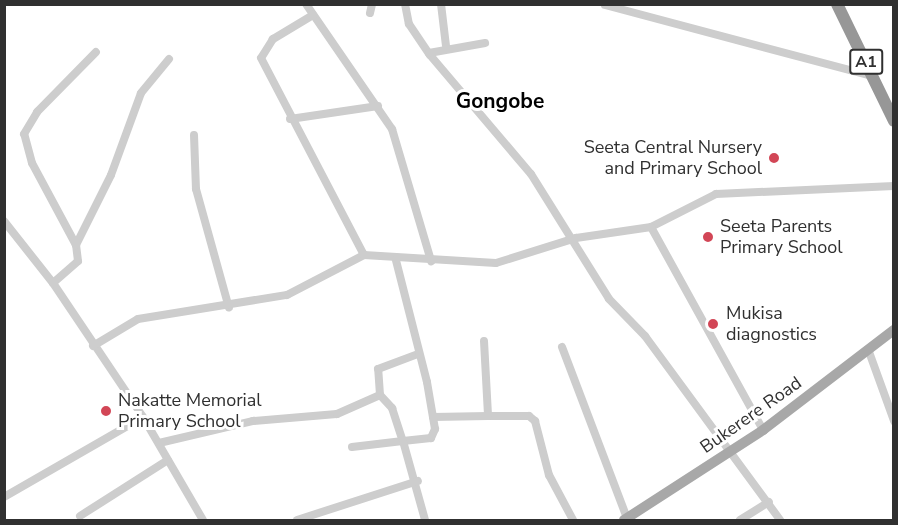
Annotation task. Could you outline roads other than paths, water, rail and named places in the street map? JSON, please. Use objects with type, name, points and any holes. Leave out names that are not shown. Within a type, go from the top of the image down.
[{"type":"highway","name":"A1","points":[[837,4],[894,121]]},
{"type":"main road","name":"Bukerere Road","points":[[625,520],[763,430],[894,330]]},
{"type":"street","points":[[306,4],[392,129],[431,261]]},
{"type":"street","points":[[405,4],[409,24],[429,53],[531,174],[576,238],[609,299],[645,336],[780,520]]},
{"type":"street","points":[[441,4],[446,46]]},
{"type":"street","points":[[605,5],[872,76]]},
{"type":"street","points":[[313,15],[289,26],[261,54],[290,119],[364,255]]},
{"type":"street","points":[[429,53],[446,46],[485,43]]},
{"type":"street","points":[[53,283],[77,264],[76,245],[32,163],[24,134],[37,112],[96,52]]},
{"type":"street","points":[[76,245],[111,175],[141,93],[170,59]]},
{"type":"street","points":[[290,119],[378,106]]},
{"type":"street","points":[[194,135],[195,189],[229,308]]},
{"type":"street","points":[[93,346],[138,319],[229,308],[287,295],[364,255],[396,260],[496,263],[576,238],[651,227],[716,194],[894,186]]},
{"type":"street","points":[[4,221],[53,283],[93,346],[143,417],[203,520]]},
{"type":"street","points":[[651,227],[763,430]]},
{"type":"street","points":[[352,447],[431,438],[433,417],[396,260]]},
{"type":"street","points":[[484,341],[488,416]]},
{"type":"street","points":[[562,347],[625,520]]},
{"type":"street","points":[[868,348],[894,421]]},
{"type":"street","points":[[418,354],[378,369],[380,395],[392,408],[404,441],[418,482],[425,520]]},
{"type":"street","points":[[159,443],[253,421],[337,414],[380,395]]},
{"type":"street","points":[[433,417],[529,416],[535,421],[549,475],[573,520]]},
{"type":"street","points":[[4,498],[143,417]]},
{"type":"street","points":[[80,516],[168,460]]},
{"type":"street","points":[[297,520],[418,482]]},
{"type":"street","points":[[740,520],[769,502]]},
{"type":"place","name":"Seeta Central Nursery and Primary School","points":[[774,158]]},
{"type":"place","name":"Seeta Parents Primary School","points":[[708,237]]},
{"type":"place","name":"Mukisa diagnostics","points":[[713,324]]},
{"type":"place","name":"Nakatte Memorial Primary School","points":[[106,411]]},
{"type":"district","name":"Gongobe","points":[[500,101]]}]
